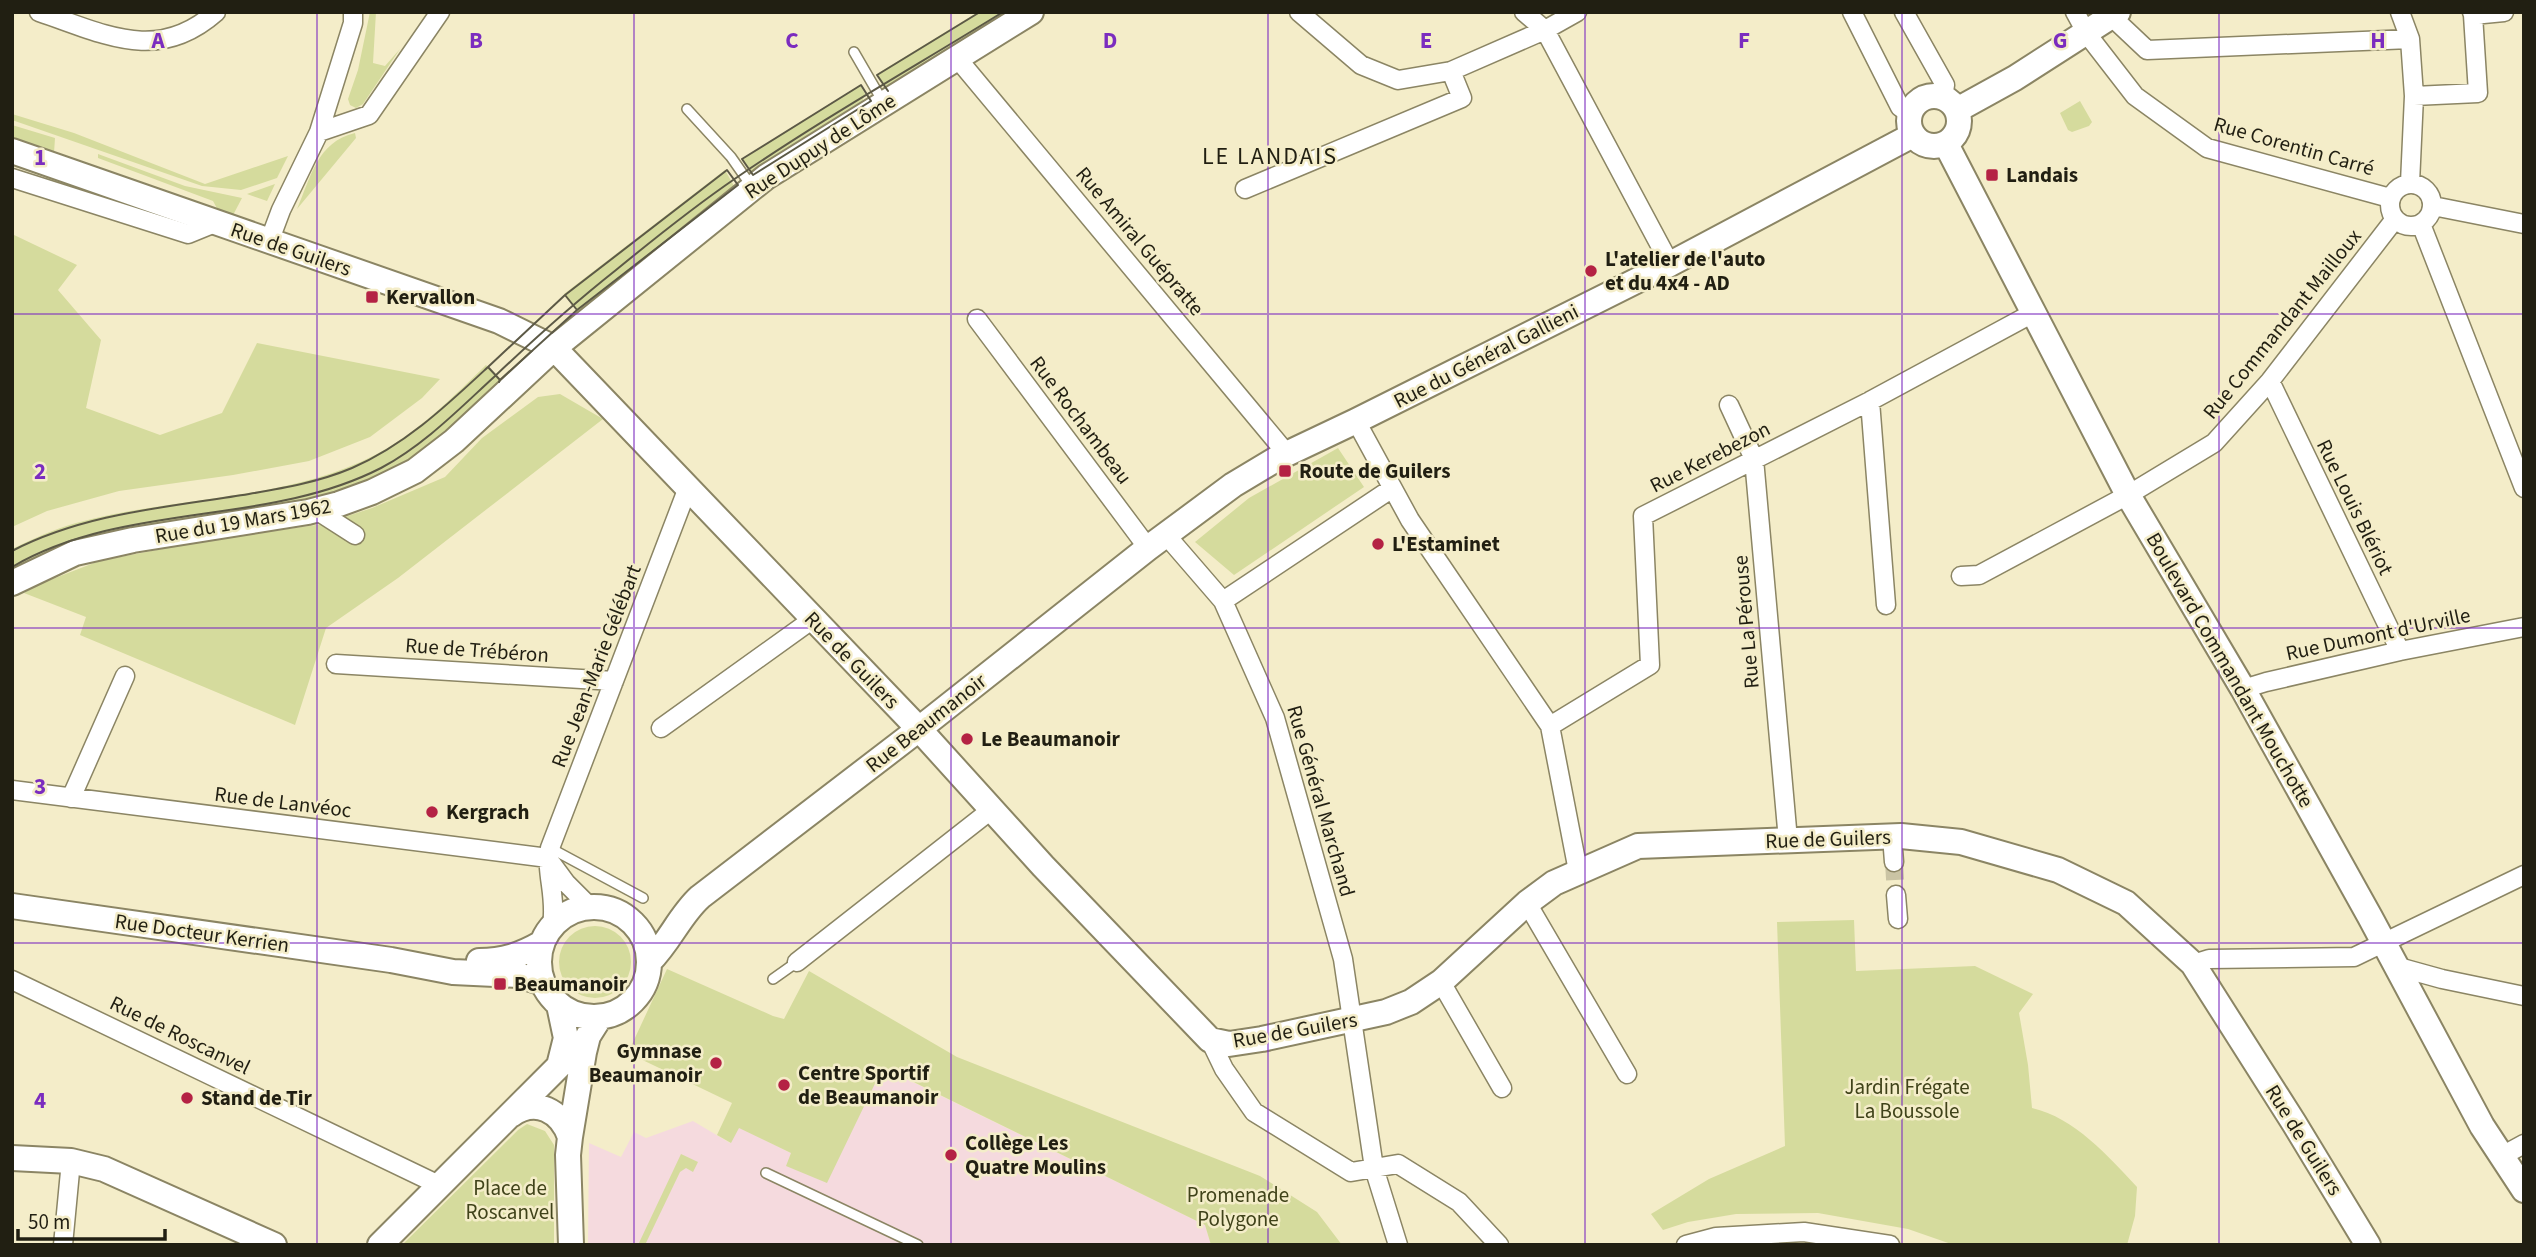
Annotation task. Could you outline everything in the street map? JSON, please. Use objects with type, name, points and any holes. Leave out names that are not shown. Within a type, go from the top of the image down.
[{"type":"street","points":[[40,12],[123,39],[150,43],[177,38],[201,26],[216,12]]},
{"type":"street","points":[[268,242],[320,132],[353,23],[353,12]]},
{"type":"street","points":[[320,132],[369,115],[440,12]]},
{"type":"street","name":"Rue Dupuy de Lôme","points":[[554,348],[766,177],[1031,12]]},
{"type":"street","points":[[1299,12],[1361,65],[1398,80],[1451,71],[1545,30],[1577,12]]},
{"type":"street","points":[[1524,12],[1545,30],[1670,264]]},
{"type":"street","points":[[1852,12],[1919,142],[1937,147],[1953,138],[1959,119],[1950,103],[1945,85],[1905,12]]},
{"type":"street","points":[[2400,12],[2410,39],[2414,96],[2410,183]]},
{"type":"street","points":[[2414,96],[2478,93],[2472,14],[2504,12]]},
{"type":"street","points":[[2115,14],[2147,50],[2410,39]]},
{"type":"street","name":"Rue du Général Gallieni","points":[[1287,454],[1670,264],[1911,124],[1919,100],[1935,95],[1950,103],[1978,100],[2081,23],[2115,14]]},
{"type":"street","name":"Rue Corentin Carré","points":[[2081,23],[2135,96],[2207,148],[2390,198]]},
{"type":"street","name":"Rue Amiral Guépratte","points":[[957,58],[1287,454]]},
{"type":"street","points":[[1245,189],[1462,98],[1451,71]]},
{"type":"street","name":"Boulevard Commandant Mouchotte","points":[[1945,144],[2128,495],[2243,689],[2482,1126],[2513,1150],[2524,1190]]},
{"type":"street","name":"Rue de Guilers","points":[[12,151],[26,174],[215,223],[499,321],[554,348],[919,729],[991,810],[1210,1040],[1229,1044],[1386,1013],[1411,1002],[1441,982],[1527,903],[1554,883],[1638,846],[1892,836],[1961,842],[2058,870],[2126,903],[2193,964],[2368,1245]]},
{"type":"street","points":[[2410,183],[2422,186],[2430,194],[2433,206],[2430,217],[2421,224],[2407,226],[2395,219],[2389,209],[2390,198],[2402,185],[2410,183]]},
{"type":"street","points":[[2433,206],[2524,223]]},
{"type":"street","name":"Rue Commandant Mailloux","points":[[1961,576],[1979,575],[2128,495],[2214,443],[2270,381],[2395,219]]},
{"type":"street","points":[[2421,224],[2524,488]]},
{"type":"street","name":"Rue Kerebezon","points":[[1549,726],[1650,665],[1643,516],[1870,401],[2033,313]]},
{"type":"street","name":"Rue Rochambeau","points":[[977,319],[1157,541],[1223,601]]},
{"type":"street","name":"Rue du 19 Mars 1962","points":[[12,583],[75,553],[133,540],[316,510],[372,492],[415,471],[454,441],[554,348]]},
{"type":"street","name":"Rue Louis Blériot","points":[[2270,381],[2400,652]]},
{"type":"street","points":[[1870,401],[1886,605]]},
{"type":"street","name":"Rue La Pérouse","points":[[1729,405],[1754,459],[1788,840]]},
{"type":"street","points":[[1356,421],[1391,489],[1549,726],[1578,871]]},
{"type":"street","name":"Rue Beaumanoir","points":[[632,921],[663,919],[685,911],[1157,541],[1233,485],[1287,454]]},
{"type":"street","name":"Rue Jean-Marie Gélébart","points":[[549,853],[688,489]]},
{"type":"street","points":[[1223,601],[1391,489]]},
{"type":"street","points":[[316,510],[355,535]]},
{"type":"street","name":"Rue Général Marchand","points":[[1223,601],[1275,718],[1343,959],[1374,1168],[1398,1245]]},
{"type":"street","points":[[661,728],[813,619]]},
{"type":"street","name":"Rue Dumont d'Urville","points":[[2243,689],[2400,652],[2524,627]]},
{"type":"street","name":"Rue de Trébéron","points":[[336,664],[614,681]]},
{"type":"street","points":[[71,798],[125,676]]},
{"type":"street","name":"Rue de Lanvéoc","points":[[12,790],[549,853]]},
{"type":"street","points":[[797,962],[991,810]]},
{"type":"street","points":[[1892,836],[1894,862]]},
{"type":"street","points":[[549,853],[566,883],[590,907]]},
{"type":"street","points":[[547,935],[569,913],[590,907],[612,910],[632,921],[642,932],[650,961],[648,977],[636,998],[616,1013],[586,1017],[559,1005],[543,983],[539,956],[554,913],[549,853]]},
{"type":"street","points":[[2193,964],[2209,959],[2354,957],[2524,875]]},
{"type":"street","points":[[1896,895],[1898,919]]},
{"type":"street","points":[[1527,903],[1627,1074]]},
{"type":"street","name":"Rue Docteur Kerrien","points":[[12,906],[391,960],[453,972],[518,975],[543,983]]},
{"type":"street","name":"Rue Beaumanoir","points":[[650,961],[672,935],[685,911]]},
{"type":"street","name":"Rue Docteur Kerrien","points":[[391,960],[498,961],[516,957],[547,935]]},
{"type":"street","points":[[2395,966],[2524,996]]},
{"type":"street","name":"Rue de Roscanvel","points":[[12,980],[441,1186]]},
{"type":"street","points":[[1441,982],[1502,1088]]},
{"type":"street","points":[[380,1245],[559,1066],[566,1038],[559,1005]]},
{"type":"street","points":[[570,1245],[570,1137],[587,1037],[600,1017]]},
{"type":"street","points":[[1210,1040],[1224,1069],[1254,1112],[1351,1172],[1398,1164],[1459,1202],[1499,1245]]},
{"type":"street","points":[[505,1120],[525,1107],[549,1109],[559,1116],[570,1137]]},
{"type":"street","points":[[12,1158],[71,1161],[104,1169],[274,1245]]},
{"type":"street","points":[[63,1245],[71,1161]]},
{"type":"street","points":[[1686,1245],[1716,1237],[1804,1232],[1890,1245]]},
{"type":"lane","points":[[854,52],[884,104]]},
{"type":"lane","points":[[687,108],[731,157],[753,188]]},
{"type":"lane","points":[[549,853],[643,898]]},
{"type":"lane","points":[[774,979],[797,962]]},
{"type":"lane","points":[[766,1173],[918,1245]]},
{"type":"shaded area","name":"Collège Les Quatre Moulins","points":[[882,1067],[1205,1225],[1211,1245],[588,1245],[589,1143],[621,1157],[634,1132],[646,1138],[693,1121],[730,1143],[738,1127],[791,1153],[787,1166]]},
{"type":"green space","points":[[370,12],[376,12],[373,63],[385,66],[400,49],[363,104],[356,108],[350,105],[348,99],[358,70]]},
{"type":"green space","points":[[978,12],[1020,12],[889,88],[884,87],[877,74]]},
{"type":"green space","points":[[860,85],[865,94],[860,107],[755,172],[750,171],[742,159]]},
{"type":"green space","points":[[2080,101],[2092,122],[2089,126],[2072,132],[2068,130],[2060,113]]},
{"type":"green space","points":[[12,114],[74,133],[205,184],[288,156],[277,178],[241,190],[202,186],[12,120]]},
{"type":"green space","points":[[12,125],[55,138],[54,153],[12,138]]},
{"type":"green space","points":[[355,133],[356,138],[297,209],[317,162],[332,144]]},
{"type":"green space","points":[[98,154],[185,186],[242,198],[232,217],[219,212],[213,201],[98,158]]},
{"type":"green space","points":[[725,170],[734,186],[733,191],[580,313],[564,294]]},
{"type":"green space","points":[[46,176],[185,225],[45,179]]},
{"type":"green space","points":[[275,184],[267,201],[247,194]]},
{"type":"green space","points":[[12,234],[77,265],[58,290],[101,340],[86,408],[160,435],[222,413],[257,343],[440,379],[422,398],[370,437],[309,461],[119,491],[47,511],[12,527]]},
{"type":"green space","points":[[486,365],[506,386],[449,439],[367,489],[12,577],[12,549],[68,525],[113,514],[303,482],[375,455],[420,426]]},
{"type":"green space","points":[[560,394],[603,419],[398,578],[326,628],[295,725],[80,635],[86,617],[24,593],[37,585],[99,561],[204,541],[323,524],[372,508],[445,477],[482,438],[538,397]]},
{"type":"green space","points":[[1338,448],[1364,487],[1234,575],[1195,542],[1249,498]]},
{"type":"green space","name":"Jardin Frégate La Boussole","points":[[1854,920],[1856,971],[1975,966],[2033,994],[2019,1013],[2032,1108],[2048,1113],[2076,1129],[2137,1187],[2135,1216],[2127,1245],[1954,1245],[1908,1229],[1818,1213],[1736,1214],[1688,1222],[1663,1230],[1651,1214],[1709,1179],[1785,1146],[1777,922]]},
{"type":"green space","points":[[595,926],[615,932],[625,942],[631,962],[625,982],[615,992],[595,998],[575,992],[565,982],[559,962],[565,942],[575,932]]},
{"type":"green space","name":"Promenade Polygone","points":[[667,969],[784,1019],[809,971],[957,1057],[1260,1176],[1317,1212],[1342,1245],[1211,1245],[1205,1225],[883,1067],[827,1183],[786,1166],[791,1153],[739,1128],[731,1143],[717,1135],[732,1103],[628,1053]]},
{"type":"green space","name":"Place de Roscanvel","points":[[527,1124],[545,1131],[554,1145],[554,1245],[402,1245],[518,1130]]},
{"type":"green space","points":[[681,1154],[698,1162],[693,1172],[686,1168],[680,1172],[645,1245],[638,1245]]},
{"type":"tunnel","points":[[1894,862],[1896,895]]},
{"type":"tram line","points":[[888,91],[877,75],[980,12]]},
{"type":"tram line","points":[[12,567],[56,546],[101,532],[291,499],[337,486],[381,468],[426,438],[569,309],[705,200],[801,135],[1003,12]]},
{"type":"tram line","points":[[861,85],[871,101],[753,175],[742,159],[861,85]]},
{"type":"tram line","points":[[727,170],[738,185],[577,310],[565,295],[727,170]]},
{"type":"tram line","points":[[565,295],[577,310],[500,380],[488,367],[565,295]]},
{"type":"tram line","points":[[12,551],[40,538],[98,520],[275,489],[340,473],[371,459],[407,436],[488,367],[499,382]]},
{"type":"place","name":"Landais","points":[[1992,175]]},
{"type":"place","name":"L'atelier de l'auto et du 4x4 - AD","points":[[1591,271]]},
{"type":"place","name":"Kervallon","points":[[372,297]]},
{"type":"place","name":"Route de Guilers","points":[[1285,471]]},
{"type":"place","name":"L'Estaminet","points":[[1378,544]]},
{"type":"place","name":"Le Beaumanoir","points":[[967,739]]},
{"type":"place","name":"Kergrach","points":[[432,812]]},
{"type":"place","name":"Beaumanoir","points":[[500,984]]},
{"type":"place","name":"Gymnase Beaumanoir","points":[[716,1063]]},
{"type":"place","name":"Centre Sportif de Beaumanoir","points":[[784,1085]]},
{"type":"place","name":"Stand de Tir","points":[[187,1098]]},
{"type":"place","name":"Collège Les Quatre Moulins","points":[[951,1155]]},
{"type":"district","name":"LE LANDAIS","points":[[1270,156]]}]
